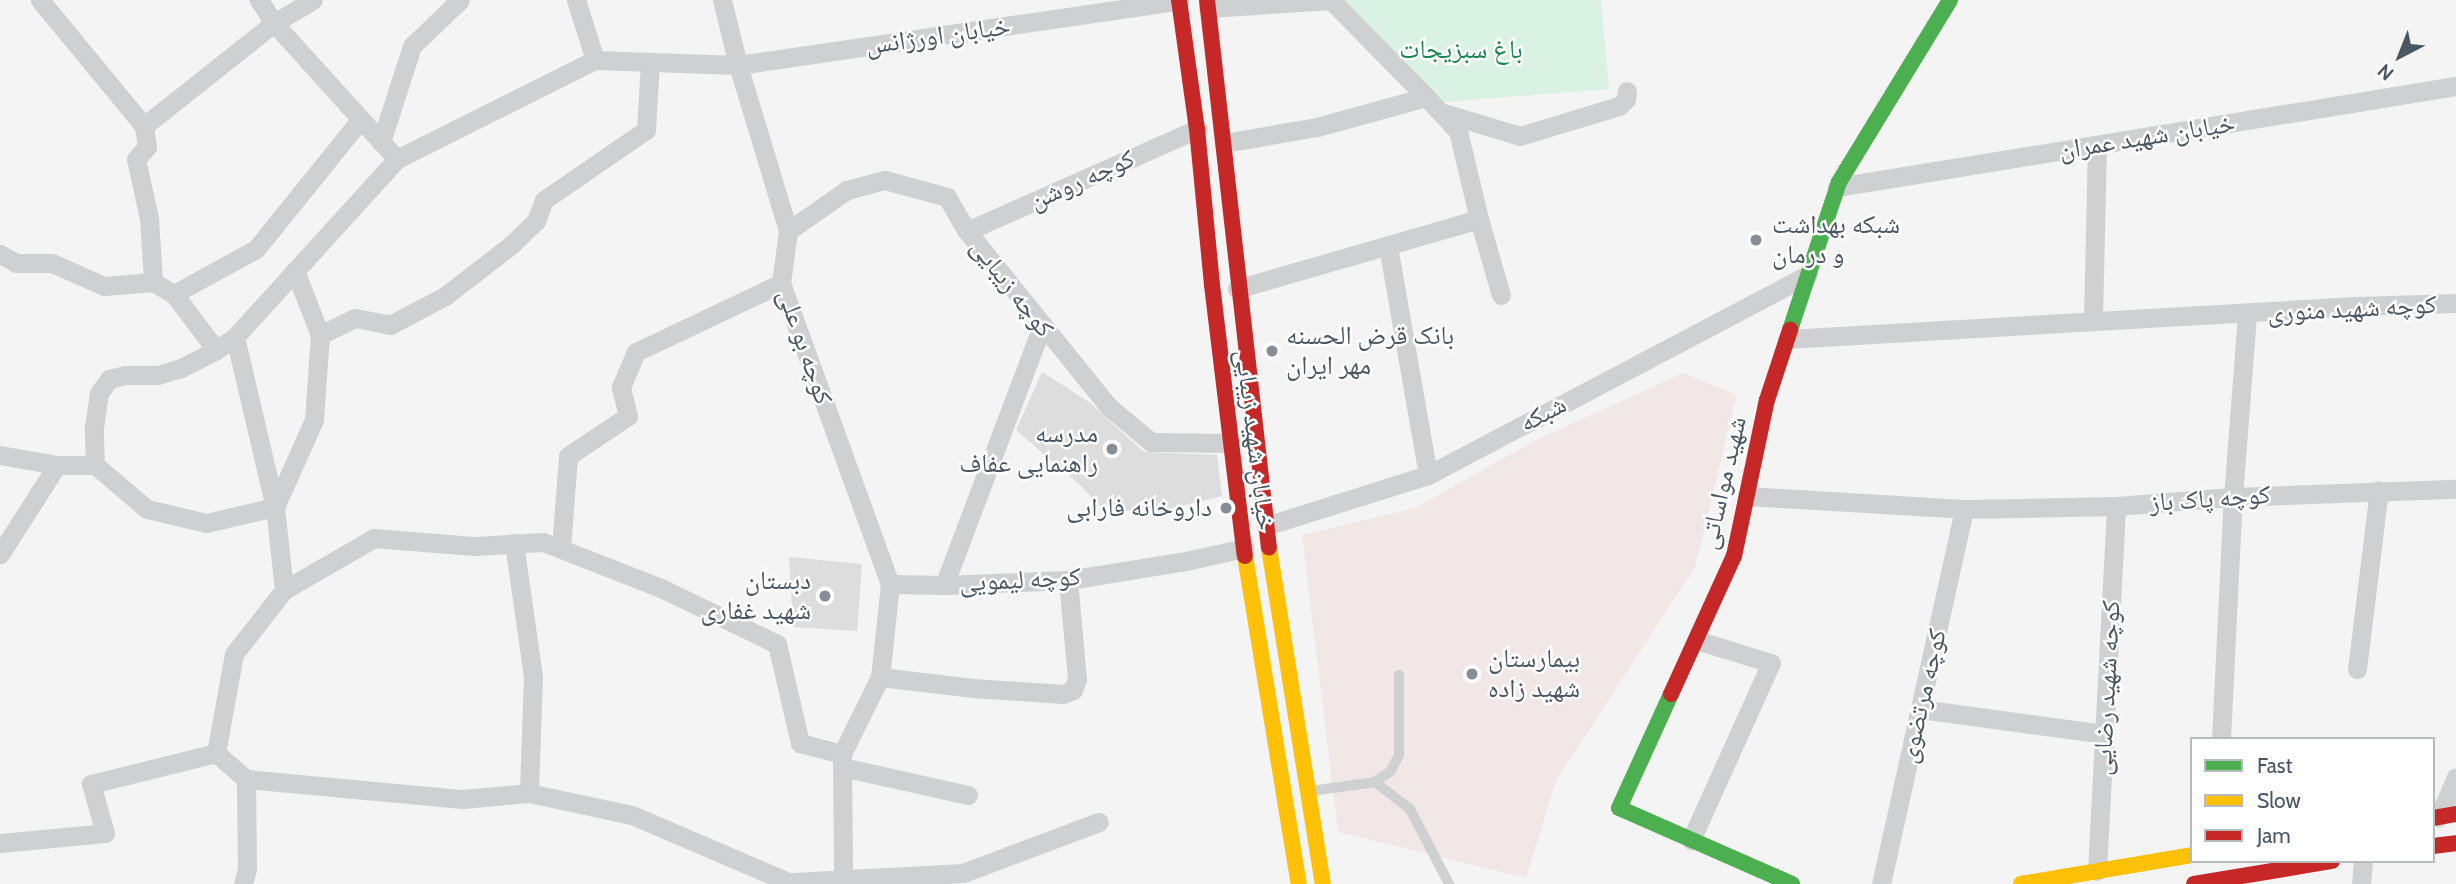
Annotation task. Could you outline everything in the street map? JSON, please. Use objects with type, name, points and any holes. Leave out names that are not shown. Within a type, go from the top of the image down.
[{"type":"main road","name":"شهید مواساتی","points":[[1792,884],[1619,808],[1734,556],[1767,400],[1837,187],[1950,0]]},
{"type":"main road","name":"خیابان شهید زیبایی","points":[[1179,1],[1197,129],[1230,443],[1244,548],[1299,884]]},
{"type":"main road","name":"خیابان شهید زیبایی","points":[[1207,4],[1224,143],[1237,289],[1266,526],[1324,884]]},
{"type":"main road","points":[[2435,846],[2456,843]]},
{"type":"main road","points":[[2021,884],[2190,855]]},
{"type":"main road","points":[[2194,884],[2320,863]]},
{"type":"street","points":[[40,0],[144,126],[147,147],[136,159],[149,218],[153,282]]},
{"type":"street","points":[[259,0],[274,23],[397,159]]},
{"type":"street","points":[[144,126],[274,23],[313,0]]},
{"type":"street","points":[[381,142],[412,46],[460,0]]},
{"type":"street","points":[[95,466],[94,428],[99,393],[109,379],[125,375],[158,375],[181,368],[216,350],[235,337],[397,159],[595,60],[576,0]]},
{"type":"street","name":"کوچه بو علی","points":[[722,0],[738,65],[788,231],[781,283],[890,584]]},
{"type":"street","points":[[1207,4],[1331,0],[1458,131],[1501,295]]},
{"type":"street","name":"خیابان اورژانس","points":[[595,60],[738,65],[1179,1]]},
{"type":"street","points":[[320,335],[355,318],[390,325],[445,296],[511,245],[536,221],[544,200],[646,130],[650,62]]},
{"type":"street","name":"خیابان شهید عمران","points":[[1837,187],[2456,86]]},
{"type":"street","points":[[1443,113],[1520,136],[1619,106],[1626,99],[1627,91]]},
{"type":"street","points":[[1224,143],[1317,127],[1426,97]]},
{"type":"street","points":[[174,294],[256,249],[361,119]]},
{"type":"street","name":"کوچه روشن","points":[[967,231],[1197,129]]},
{"type":"street","points":[[2094,320],[2097,145]]},
{"type":"street","name":"کوچه زیبایی","points":[[788,231],[847,190],[885,180],[947,197],[967,231],[1108,406],[1151,442],[1230,443]]},
{"type":"street","points":[[1237,289],[1479,219]]},
{"type":"street","points":[[1388,246],[1428,475]]},
{"type":"street","points":[[0,254],[16,263],[52,263],[104,286],[153,282],[174,294],[216,350]]},
{"type":"street","points":[[275,507],[314,420],[320,335],[295,271]]},
{"type":"street","name":"شبکه","points":[[1266,526],[1428,475],[1808,275]]},
{"type":"street","points":[[561,548],[568,456],[628,416],[621,387],[636,352],[781,283]]},
{"type":"street","name":"کوچه شهید منوری","points":[[1787,339],[2094,320],[2247,315],[2356,306],[2456,303]]},
{"type":"street","points":[[2221,737],[2233,497],[2247,315]]},
{"type":"street","name":"کوچه لیمویی","points":[[1042,326],[943,585],[1068,580],[1181,562],[1244,548]]},
{"type":"street","points":[[235,337],[275,507],[284,590]]},
{"type":"street","points":[[0,455],[57,465],[95,466],[147,509],[206,523],[275,507]]},
{"type":"street","points":[[0,554],[57,465]]},
{"type":"street","name":"کوچه پاک باز","points":[[1747,496],[1964,509],[2116,506],[2233,497],[2456,489]]},
{"type":"street","points":[[2357,668],[2379,490]]},
{"type":"street","name":"کوچه شهید رضایی","points":[[2097,871],[2116,506]]},
{"type":"street","name":"کوچه مرتضوی","points":[[1881,884],[1964,509]]},
{"type":"street","points":[[216,752],[234,654],[284,590],[374,538],[474,546],[543,541],[661,588],[778,644],[800,743],[842,761],[968,795]]},
{"type":"street","points":[[514,543],[533,676],[529,793]]},
{"type":"street","points":[[880,677],[986,689],[1063,694],[1073,690],[1077,679],[1068,580]]},
{"type":"street","points":[[843,879],[842,761],[880,677],[890,584],[943,585]]},
{"type":"street","points":[[1691,840],[1771,663],[1696,640]]},
{"type":"street","points":[[1920,709],[2104,734]]},
{"type":"street","points":[[216,752],[246,779],[463,799],[529,793],[632,816],[793,883],[843,879],[968,878],[1099,822]]},
{"type":"street","points":[[0,843],[105,833],[91,784],[216,752]]},
{"type":"street","points":[[2443,816],[2456,777]]},
{"type":"street","points":[[243,884],[247,869],[246,779]]},
{"type":"street","points":[[2361,884],[2363,863]]},
{"type":"lane","points":[[1307,792],[1375,782],[1390,772],[1399,755],[1399,675]]},
{"type":"lane","points":[[1375,782],[1410,809],[1449,884]]},
{"type":"shaded area","name":"بیمارستان شهید زاده","points":[[1683,373],[1737,395],[1695,567],[1556,781],[1526,878],[1338,832],[1302,535],[1415,508],[1538,439]]},
{"type":"green space","name":"باغ سبزیجات","points":[[1329,0],[1601,0],[1609,89],[1444,102]]},
{"type":"building","name":"مدرسه راهنمایی عفاف","points":[[1042,372],[1089,402],[1144,452],[1217,455],[1222,496],[1172,508],[1106,512],[1081,486],[1016,430]]},
{"type":"building","name":"دبستان شهید غفاری","points":[[789,557],[862,564],[857,631],[793,627]]},
{"type":"traffic: fast","points":[[1790,330],[1839,182],[1950,0]]},
{"type":"traffic: fast","points":[[1671,694],[1619,808],[1792,884]]},
{"type":"traffic: slow","points":[[1269,548],[1323,884]]},
{"type":"traffic: slow","points":[[1245,556],[1299,884]]},
{"type":"traffic: slow","points":[[2021,884],[2190,855]]},
{"type":"traffic: jam","points":[[1179,0],[1197,129],[1212,285],[1245,556]]},
{"type":"traffic: jam","points":[[1207,0],[1269,548]]},
{"type":"traffic: jam","points":[[1671,694],[1734,556],[1767,400],[1790,330]]},
{"type":"traffic: jam","points":[[2435,818],[2456,814]]},
{"type":"traffic: jam","points":[[2435,846],[2456,843]]},
{"type":"traffic: jam","points":[[2194,884],[2320,863]]},
{"type":"place","name":"شبکه بهداشت و درمان","points":[[1756,240]]},
{"type":"place","name":"بانک قرض الحسنه مهر ایران","points":[[1272,351]]},
{"type":"place","name":"مدرسه راهنمایی عفاف","points":[[1112,449]]},
{"type":"place","name":"داروخانه فارابی","points":[[1226,508]]},
{"type":"place","name":"دبستان شهید غفاری","points":[[825,596]]},
{"type":"place","name":"بیمارستان شهید زاده","points":[[1472,674]]}]
